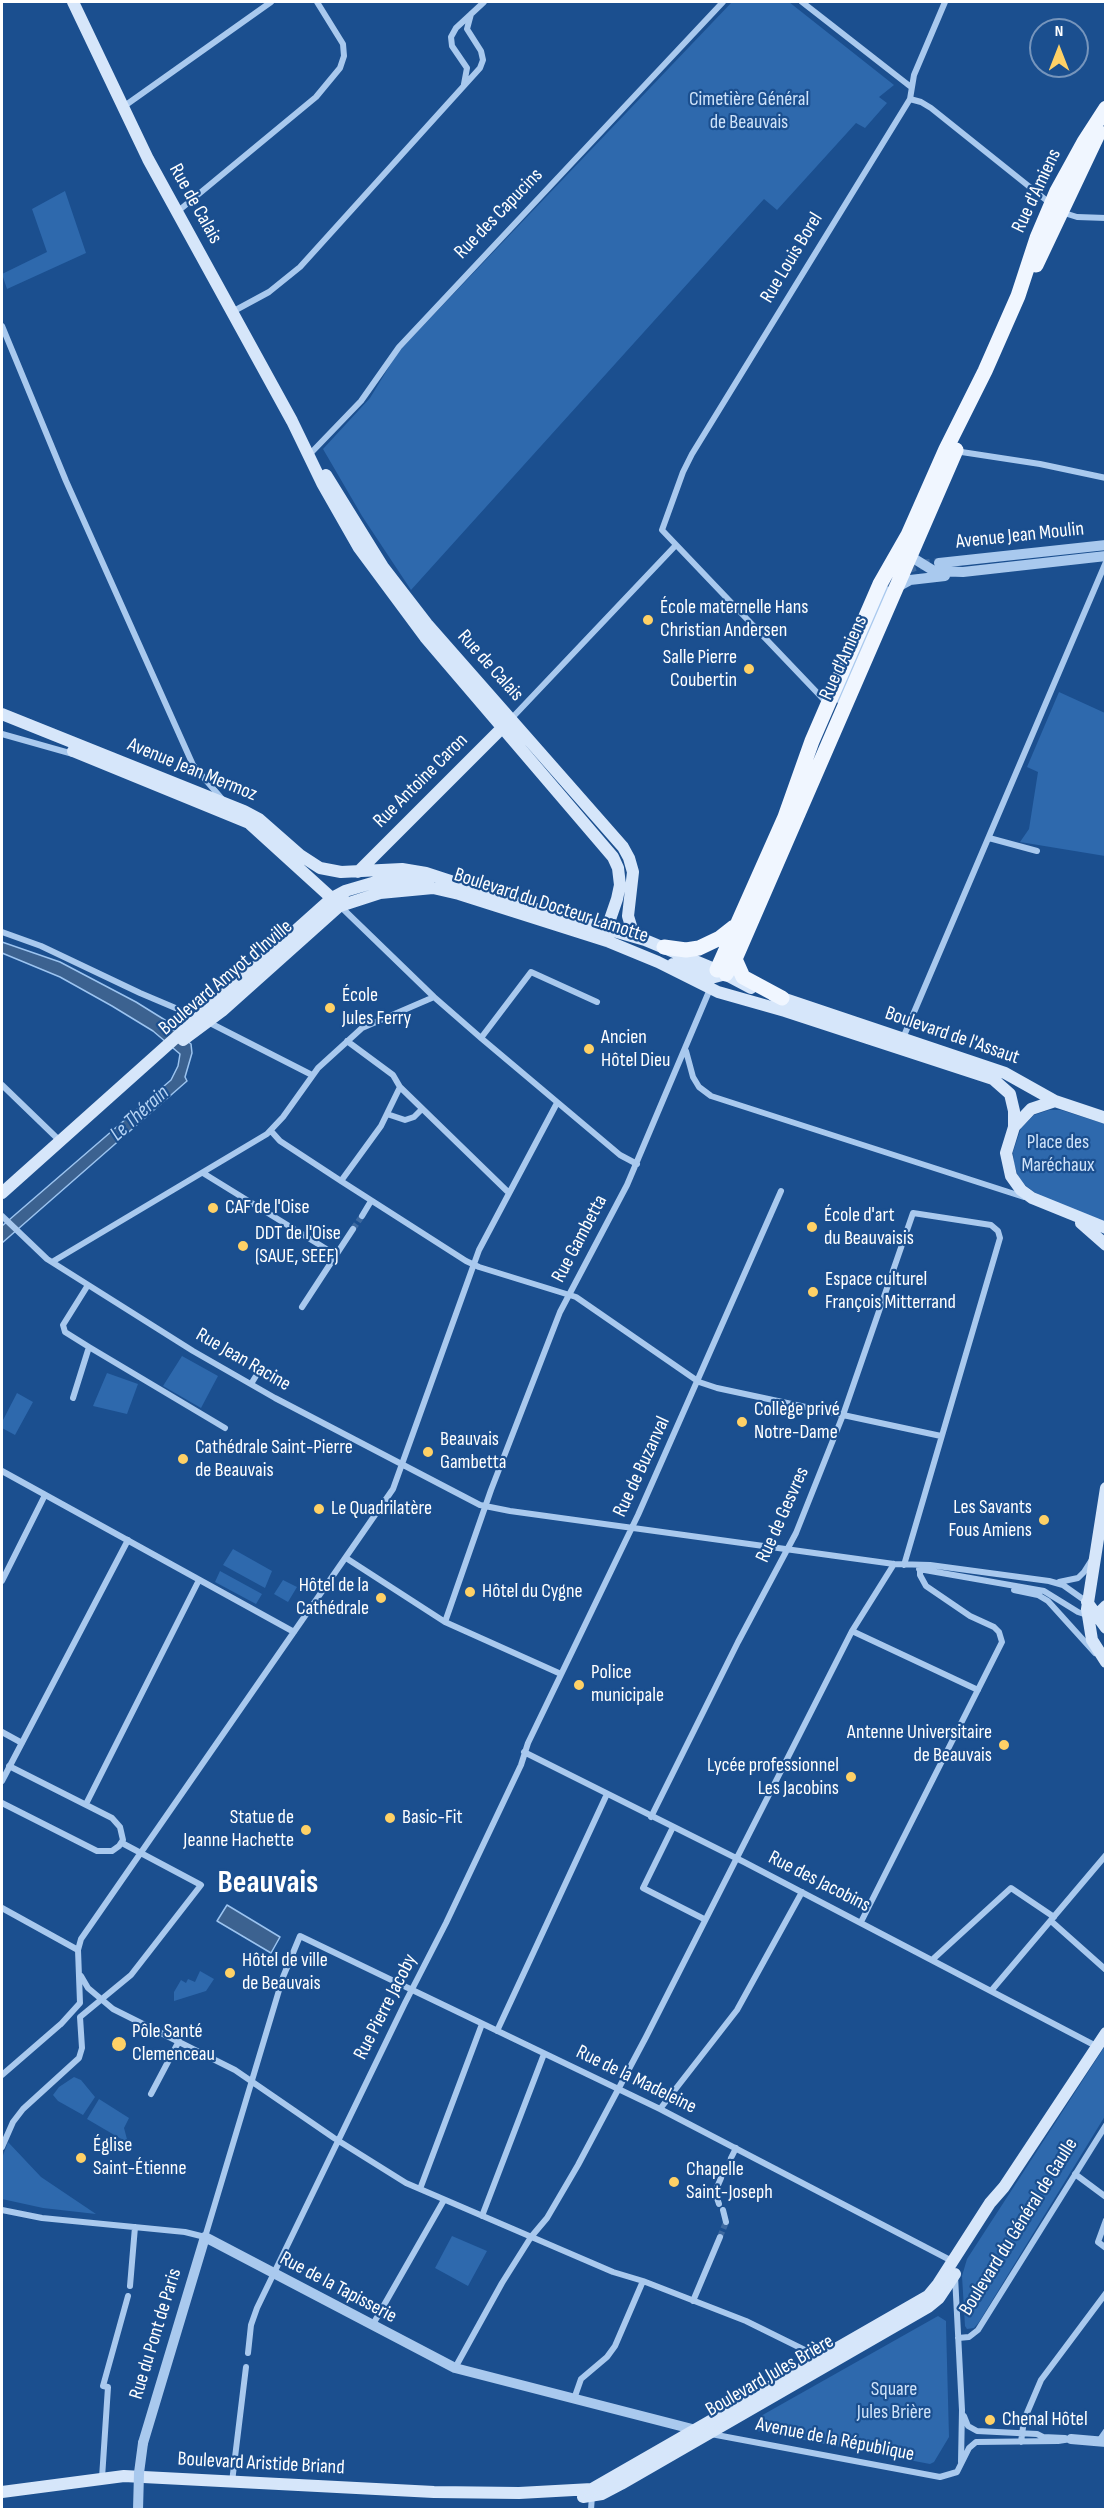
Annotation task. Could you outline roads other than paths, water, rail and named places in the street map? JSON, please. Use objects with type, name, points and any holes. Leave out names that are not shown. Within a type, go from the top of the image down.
[{"type":"main road","name":"Rue de Calais","points":[[73,2],[177,212],[310,454],[341,518],[373,569],[425,637],[626,852],[633,872],[628,916],[634,936]]},
{"type":"main road","name":"Rue d'Amiens","points":[[717,978],[736,925],[785,817],[808,749],[880,584],[908,535],[951,450],[1018,296],[1042,255],[1069,168],[1106,108]]},
{"type":"main road","name":"Rue d'Amiens","points":[[1057,208],[1106,115]]},
{"type":"main road","name":"Rue d'Amiens","points":[[717,978],[735,959],[898,585],[914,558],[951,450]]},
{"type":"main road","name":"Avenue Jean Mermoz","points":[[2,712],[224,802],[259,819],[314,865],[336,872],[358,871]]},
{"type":"main road","name":"Avenue Jean Mermoz","points":[[2,722],[249,824],[336,902]]},
{"type":"main road","name":"Rue de Calais","points":[[507,723],[610,852],[616,863],[620,880],[619,892],[607,935]]},
{"type":"main road","name":"Rue Antoine Caron","points":[[358,871],[507,723]]},
{"type":"main road","name":"Boulevard du Docteur Lamotte","points":[[358,871],[416,870],[607,935],[634,952],[782,998]]},
{"type":"main road","points":[[336,902],[346,900],[358,871]]},
{"type":"main road","name":"Boulevard du Docteur Lamotte","points":[[350,889],[380,880],[411,878],[437,880],[474,889]]},
{"type":"main road","name":"Boulevard du Docteur Lamotte","points":[[336,902],[380,893],[434,888],[607,935],[634,936],[664,947],[717,978]]},
{"type":"main road","name":"Boulevard Amyot d'Inville","points":[[2,1193],[336,902]]},
{"type":"main road","points":[[664,947],[686,950],[705,946],[736,925]]},
{"type":"main road","points":[[735,959],[743,977],[782,998]]},
{"type":"main road","name":"Boulevard de l'Assaut","points":[[717,978],[993,1079],[1010,1094],[1014,1111],[1014,1127]]},
{"type":"main road","name":"Boulevard de l'Assaut","points":[[782,998],[1005,1073],[1055,1101],[1106,1118]]},
{"type":"main road","points":[[1055,1101],[1031,1110],[1014,1127],[1007,1149],[1007,1165],[1014,1181],[1032,1198],[1106,1228]]},
{"type":"main road","points":[[1073,1216],[1106,1245]]},
{"type":"main road","points":[[1106,1488],[1097,1544],[1092,1640],[1106,1662]]},
{"type":"main road","points":[[1094,1609],[1106,1628]]},
{"type":"main road","name":"Boulevard du Général de Gaulle","points":[[954,2267],[991,2214],[1004,2187],[1106,2032]]},
{"type":"main road","name":"Boulevard Jules Brière","points":[[592,2493],[607,2492],[709,2434],[932,2293],[944,2283],[954,2267]]},
{"type":"main road","name":"Boulevard Jules Brière","points":[[592,2493],[696,2430],[826,2360]]},
{"type":"main road","name":"Boulevard Aristide Briand","points":[[2,2492],[102,2478],[136,2476],[390,2491],[592,2493]]},
{"type":"street","points":[[123,107],[271,2]]},
{"type":"street","points":[[177,212],[316,98],[340,68],[344,56],[343,44],[316,2]]},
{"type":"street","points":[[464,84],[467,68],[452,46],[451,37],[456,28],[484,2]]},
{"type":"street","name":"Rue des Capucins","points":[[310,454],[361,401],[399,347],[723,2]]},
{"type":"street","points":[[802,2],[911,87]]},
{"type":"street","name":"Rue Louis Borel","points":[[676,545],[662,530],[683,472],[910,99],[914,75],[945,2]]},
{"type":"street","points":[[232,312],[269,292],[292,274],[480,68],[483,60],[479,47],[468,33],[467,25],[471,14]]},
{"type":"street","points":[[910,99],[931,108],[1057,208],[1077,218],[1106,218]]},
{"type":"street","points":[[2,326],[66,481],[193,765],[224,802]]},
{"type":"street","points":[[951,450],[1040,464],[1106,478]]},
{"type":"street","points":[[507,723],[676,545],[828,704]]},
{"type":"street","name":"Avenue Jean Moulin","points":[[939,563],[1106,546]]},
{"type":"street","name":"Avenue Jean Moulin","points":[[898,585],[963,572],[1106,556]]},
{"type":"street","points":[[892,562],[902,557],[914,558]]},
{"type":"street","name":"Avenue Jean Moulin","points":[[914,558],[934,571],[963,572]]},
{"type":"street","points":[[903,1038],[1106,562]]},
{"type":"street","name":"Rue d'Amiens","points":[[785,817],[898,585]]},
{"type":"street","points":[[2,734],[104,764]]},
{"type":"street","points":[[988,838],[1037,851]]},
{"type":"street","points":[[336,902],[434,997],[557,1103],[620,1155],[636,1164]]},
{"type":"street","points":[[2,932],[41,946],[203,1020],[312,1075]]},
{"type":"street","points":[[481,1038],[531,972],[597,1002]]},
{"type":"street","name":"Rue Gambetta","points":[[445,1622],[486,1506],[560,1312],[636,1164],[717,978]]},
{"type":"street","points":[[52,1262],[271,1131],[284,1117],[312,1075],[347,1041],[370,1023],[434,997]]},
{"type":"street","points":[[347,1041],[393,1075],[400,1087],[509,1193]]},
{"type":"street","points":[[686,1048],[686,1060],[693,1077],[711,1096],[1009,1193],[1032,1198]]},
{"type":"street","points":[[2,1085],[60,1141]]},
{"type":"street","points":[[341,1181],[387,1114],[400,1087]]},
{"type":"street","points":[[2,2075],[61,2024],[80,2002],[78,1950],[81,1939],[391,1493],[473,1265],[557,1103]]},
{"type":"street","points":[[387,1114],[405,1120],[414,1117],[422,1109]]},
{"type":"street","points":[[271,1131],[280,1141],[473,1265],[569,1294],[699,1382],[941,1436],[904,1565]]},
{"type":"street","points":[[203,1173],[336,1255]]},
{"type":"street","name":"Rue de Buzanval","points":[[524,1752],[632,1528],[699,1382],[781,1191]]},
{"type":"street","points":[[362,1216],[371,1201]]},
{"type":"street","name":"Rue de Gesvres","points":[[651,1817],[738,1642],[788,1549],[843,1415],[913,1213],[991,1225],[999,1232],[999,1246],[941,1436]]},
{"type":"street","name":"Rue Jean Racine","points":[[2,1217],[52,1262],[193,1351],[468,1500],[486,1506],[632,1528],[920,1567]]},
{"type":"street","points":[[302,1307],[353,1229]]},
{"type":"street","points":[[88,1285],[63,1327],[65,1332],[225,1428]]},
{"type":"street","points":[[73,1398],[89,1347]]},
{"type":"street","points":[[251,1384],[259,1371]]},
{"type":"street","points":[[2,1471],[294,1632]]},
{"type":"street","points":[[2,1581],[45,1495]]},
{"type":"street","points":[[2,1781],[128,1540]]},
{"type":"street","points":[[920,1567],[1068,1581],[1082,1575],[1089,1565],[1097,1544]]},
{"type":"street","points":[[346,1558],[445,1622],[561,1674]]},
{"type":"street","points":[[455,2368],[502,2283],[531,2237],[552,2210],[618,2089],[852,1632],[894,1564]]},
{"type":"street","points":[[920,1567],[993,1583],[1044,1591],[1078,1612],[1094,1609]]},
{"type":"street","points":[[861,1922],[1001,1645],[1002,1638],[996,1629],[970,1616],[930,1589],[923,1582],[920,1567]]},
{"type":"street","points":[[86,1804],[199,1580]]},
{"type":"street","points":[[1049,1581],[1065,1587],[1094,1609]]},
{"type":"street","points":[[993,1583],[1043,1598],[1106,1662]]},
{"type":"street","points":[[852,1632],[978,1690]]},
{"type":"street","points":[[2,1732],[21,1743]]},
{"type":"street","name":"Rue des Jacobins","points":[[524,1752],[735,1857],[1096,2046]]},
{"type":"street","name":"Rue Pierre Jacoby","points":[[248,2353],[253,2319],[338,2140],[483,1846],[521,1765],[524,1752]]},
{"type":"street","points":[[2,1803],[98,1851],[112,1851],[122,1843],[123,1833],[118,1823],[86,1804],[9,1766]]},
{"type":"street","points":[[497,2031],[607,1794]]},
{"type":"street","points":[[673,1827],[643,1888],[704,1919]]},
{"type":"street","points":[[2,2147],[13,2122],[22,2109],[79,2058],[82,2048],[80,2017],[131,1975],[201,1886],[122,1843]]},
{"type":"street","points":[[992,1991],[1106,1855]]},
{"type":"street","points":[[932,1960],[1011,1888],[1052,1919],[1106,1970]]},
{"type":"street","points":[[660,2109],[737,2010],[802,1892]]},
{"type":"street","points":[[2,1908],[78,1950]]},
{"type":"street","name":"Rue de la Madeleine","points":[[252,2081],[279,1990],[300,1936],[660,2109],[954,2267]]},
{"type":"street","points":[[80,1970],[86,1986],[101,2001],[121,2014],[179,2041],[252,2081],[338,2140],[420,2189],[613,2272],[643,2281],[746,2321],[826,2360]]},
{"type":"street","points":[[61,2024],[101,2001]]},
{"type":"street","points":[[420,2189],[482,2024]]},
{"type":"street","points":[[151,2094],[179,2041]]},
{"type":"street","points":[[482,2216],[544,2054]]},
{"type":"street","points":[[2,2210],[42,2218],[185,2232],[205,2237],[252,2081]]},
{"type":"street","name":"Boulevard du Général de Gaulle","points":[[958,2338],[969,2337],[978,2330],[1106,2125]]},
{"type":"street","points":[[731,2158],[736,2148]]},
{"type":"street","points":[[1075,2174],[1106,2197]]},
{"type":"street","points":[[719,2204],[715,2192],[721,2178]]},
{"type":"street","points":[[372,2326],[444,2200]]},
{"type":"street","points":[[723,2210],[726,2222]]},
{"type":"street","points":[[1106,2220],[1098,2242],[1106,2248]]},
{"type":"street","points":[[130,2286],[135,2227]]},
{"type":"street","name":"Rue de la Tapisserie","points":[[205,2237],[455,2368]]},
{"type":"street","name":"Rue du Pont de Paris","points":[[138,2510],[143,2443],[205,2237]]},
{"type":"street","points":[[693,2301],[720,2237]]},
{"type":"street","name":"Boulevard du Général de Gaulle","points":[[954,2267],[962,2410],[962,2462]]},
{"type":"street","points":[[573,2399],[581,2379],[607,2357],[615,2346],[643,2281]]},
{"type":"street","points":[[944,2283],[954,2292],[956,2302]]},
{"type":"street","points":[[1071,2439],[1021,2442],[1021,2434],[1024,2420],[1041,2380],[1106,2293]]},
{"type":"street","points":[[102,2478],[108,2387],[103,2386],[128,2296]]},
{"type":"street","points":[[232,2482],[246,2367]]},
{"type":"street","name":"Avenue de la République","points":[[455,2368],[709,2434],[935,2477],[954,2474],[970,2446],[982,2441],[1021,2442]]},
{"type":"street","points":[[962,2410],[966,2424],[974,2430],[1102,2441],[1106,2432]]},
{"type":"street","points":[[591,2510],[592,2493]]},
{"type":"water","name":"Le Thérain","points":[[2,942],[60,962],[136,1002],[173,1025],[173,1030],[191,1044],[192,1053],[185,1077],[187,1081],[2,1243],[2,1226],[171,1080],[178,1066],[180,1054],[153,1031],[112,1006],[60,977],[2,953]]},
{"type":"water","points":[[227,1905],[280,1937],[271,1953],[217,1921]]},
{"type":"tunnel","points":[[886,591],[895,577],[903,570],[918,565],[939,563]]},
{"type":"tunnel","points":[[353,1229],[362,1216]]},
{"type":"tunnel","points":[[721,2178],[731,2158]]},
{"type":"tunnel","points":[[720,2237],[726,2222]]},
{"type":"railway","points":[[508,2510],[539,2510]]},
{"type":"place","name":"École maternelle Hans Christian Andersen","points":[[648,620]]},
{"type":"place","name":"Salle Pierre Coubertin","points":[[749,669]]},
{"type":"place","name":"École Jules Ferry","points":[[330,1008]]},
{"type":"place","name":"Ancien Hôtel Dieu","points":[[589,1049]]},
{"type":"place","name":"CAF de l'Oise","points":[[213,1208]]},
{"type":"place","name":"École d'art du Beauvaisis","points":[[812,1227]]},
{"type":"place","name":"DDT de l'Oise (SAUE, SEEF)","points":[[243,1246]]},
{"type":"place","name":"Espace culturel François Mitterrand","points":[[813,1292]]},
{"type":"place","name":"Collège privé Notre-Dame","points":[[742,1422]]},
{"type":"place","name":"Beauvais Gambetta","points":[[428,1452]]},
{"type":"place","name":"Cathédrale Saint-Pierre de Beauvais","points":[[183,1459]]},
{"type":"place","name":"Le Quadrilatère","points":[[319,1509]]},
{"type":"place","name":"Les Savants Fous Amiens","points":[[1044,1520]]},
{"type":"place","name":"Hôtel du Cygne","points":[[470,1592]]},
{"type":"place","name":"Hôtel de la Cathédrale","points":[[381,1598]]},
{"type":"place","name":"Police municipale","points":[[579,1685]]},
{"type":"place","name":"Antenne Universitaire de Beauvais","points":[[1004,1745]]},
{"type":"place","name":"Lycée professionnel Les Jacobins","points":[[851,1777]]},
{"type":"place","name":"Basic-Fit","points":[[390,1818]]},
{"type":"place","name":"Statue de Jeanne Hachette","points":[[306,1830]]},
{"type":"place","name":"Hôtel de ville de Beauvais","points":[[230,1973]]},
{"type":"place","name":"Pôle Santé Clemenceau","points":[[119,2044]]},
{"type":"place","name":"Église Saint-Étienne","points":[[81,2158]]},
{"type":"place","name":"Chapelle Saint-Joseph","points":[[674,2182]]},
{"type":"place","name":"Chenal Hôtel","points":[[990,2420]]},
{"type":"district","name":"Beauvais","points":[[268,1884]]},
{"type":"park label","name":"Cimetière Général de Beauvais","points":[[749,112]]},
{"type":"park label","name":"Place des Maréchaux","points":[[1058,1154]]},
{"type":"park label","name":"Square Jules Brière","points":[[894,2402]]}]
